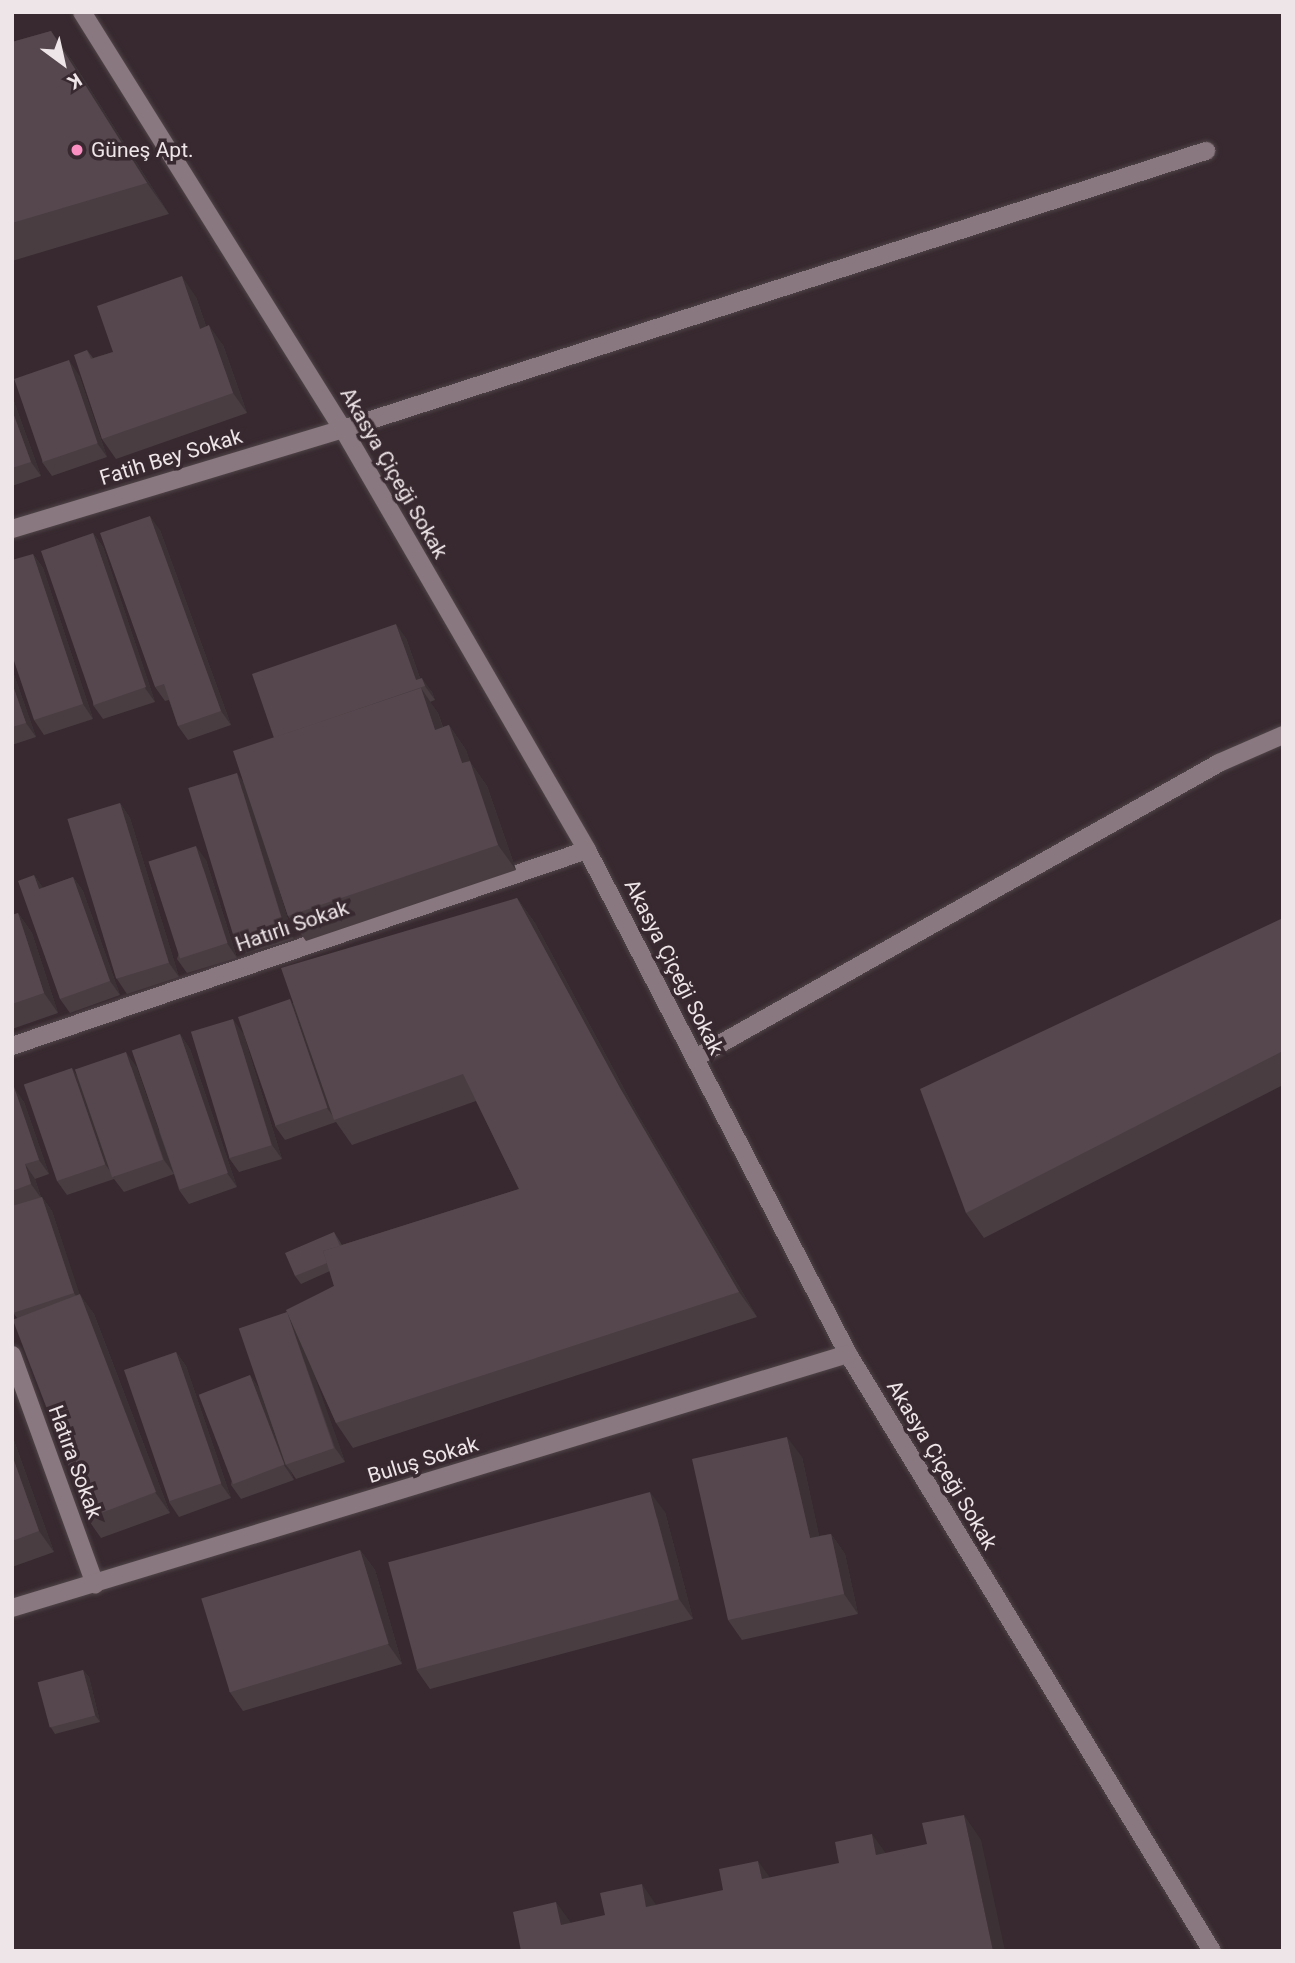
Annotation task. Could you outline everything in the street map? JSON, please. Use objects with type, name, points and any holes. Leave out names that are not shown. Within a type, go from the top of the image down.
[{"type":"street","name":"Akasya Çiçeği Sokak","points":[[82,12],[343,429],[587,850],[848,1354],[1212,1951]]},
{"type":"street","name":"Fatih Bey Sokak","points":[[12,529],[343,429],[1206,151]]},
{"type":"street","points":[[695,1058],[1219,763],[1283,735]]},
{"type":"street","name":"Hatırlı Sokak","points":[[12,1046],[587,850]]},
{"type":"street","name":"Buluş Sokak","points":[[12,1608],[848,1354]]},
{"type":"street","name":"Hatıra Sokak","points":[[12,1355],[95,1584]]},
{"type":"building","name":"Güneş Apt.","points":[[51,31],[147,183],[12,223],[12,42]]},
{"type":"building","points":[[182,276],[200,329],[209,325],[233,393],[102,439],[74,355],[87,350],[91,359],[113,352],[97,306]]},
{"type":"building","points":[[69,360],[98,443],[43,462],[14,379]]},
{"type":"building","points":[[12,410],[31,462],[12,468]]},
{"type":"building","points":[[150,516],[221,711],[178,726],[164,684],[155,687],[100,533]]},
{"type":"building","points":[[93,533],[146,687],[94,705],[41,551]]},
{"type":"building","points":[[33,554],[83,704],[34,720],[12,655],[12,560]]},
{"type":"building","points":[[396,624],[416,680],[422,678],[425,686],[274,738],[252,674]]},
{"type":"building","points":[[12,683],[26,723],[12,727]]},
{"type":"building","points":[[421,688],[435,730],[449,725],[462,763],[470,761],[498,845],[288,916],[233,751]]},
{"type":"building","points":[[237,773],[283,925],[235,940],[188,788]]},
{"type":"building","points":[[120,803],[169,963],[116,979],[67,819]]},
{"type":"building","points":[[196,846],[228,943],[180,958],[148,861]]},
{"type":"building","points":[[34,875],[39,889],[73,877],[110,981],[60,999],[18,881]]},
{"type":"building","points":[[517,898],[620,1088],[739,1292],[336,1423],[286,1310],[334,1286],[323,1251],[519,1189],[463,1074],[334,1120],[281,968]]},
{"type":"building","points":[[18,913],[44,993],[12,1004],[12,915]]},
{"type":"building","points":[[1283,918],[1283,1051],[966,1213],[920,1089]]},
{"type":"building","points":[[290,999],[327,1108],[275,1126],[238,1017]]},
{"type":"building","points":[[233,1019],[272,1145],[230,1158],[191,1032]]},
{"type":"building","points":[[180,1034],[228,1173],[180,1190],[132,1051]]},
{"type":"building","points":[[126,1052],[163,1160],[112,1177],[75,1070]]},
{"type":"building","points":[[72,1068],[105,1164],[57,1181],[24,1085]]},
{"type":"building","points":[[14,1087],[39,1160],[25,1164],[31,1184],[12,1191],[12,1088]]},
{"type":"building","points":[[42,1197],[74,1293],[13,1313],[12,1206]]},
{"type":"building","points":[[334,1232],[340,1246],[323,1251],[327,1263],[295,1276],[285,1253]]},
{"type":"building","points":[[80,1294],[156,1492],[89,1518],[13,1320]]},
{"type":"building","points":[[287,1312],[334,1448],[286,1465],[239,1329]]},
{"type":"building","points":[[176,1352],[221,1483],[169,1501],[124,1370]]},
{"type":"building","points":[[250,1375],[284,1465],[233,1484],[199,1395]]},
{"type":"building","points":[[787,1437],[810,1538],[831,1534],[844,1594],[728,1620],[692,1459]]},
{"type":"building","points":[[12,1455],[39,1531],[12,1541]]},
{"type":"building","points":[[650,1492],[679,1599],[417,1669],[388,1562]]},
{"type":"building","points":[[360,1550],[389,1644],[230,1692],[201,1599]]},
{"type":"building","points":[[83,1670],[95,1715],[50,1728],[38,1682]]},
{"type":"building","points":[[964,1815],[993,1951],[521,1951],[513,1912],[556,1902],[561,1925],[605,1915],[600,1893],[642,1884],[646,1907],[723,1890],[719,1869],[758,1861],[762,1879],[839,1863],[835,1842],[872,1834],[876,1855],[927,1844],[922,1823]]},
{"type":"place","name":"Güneş Apt.","points":[[77,150]]}]
